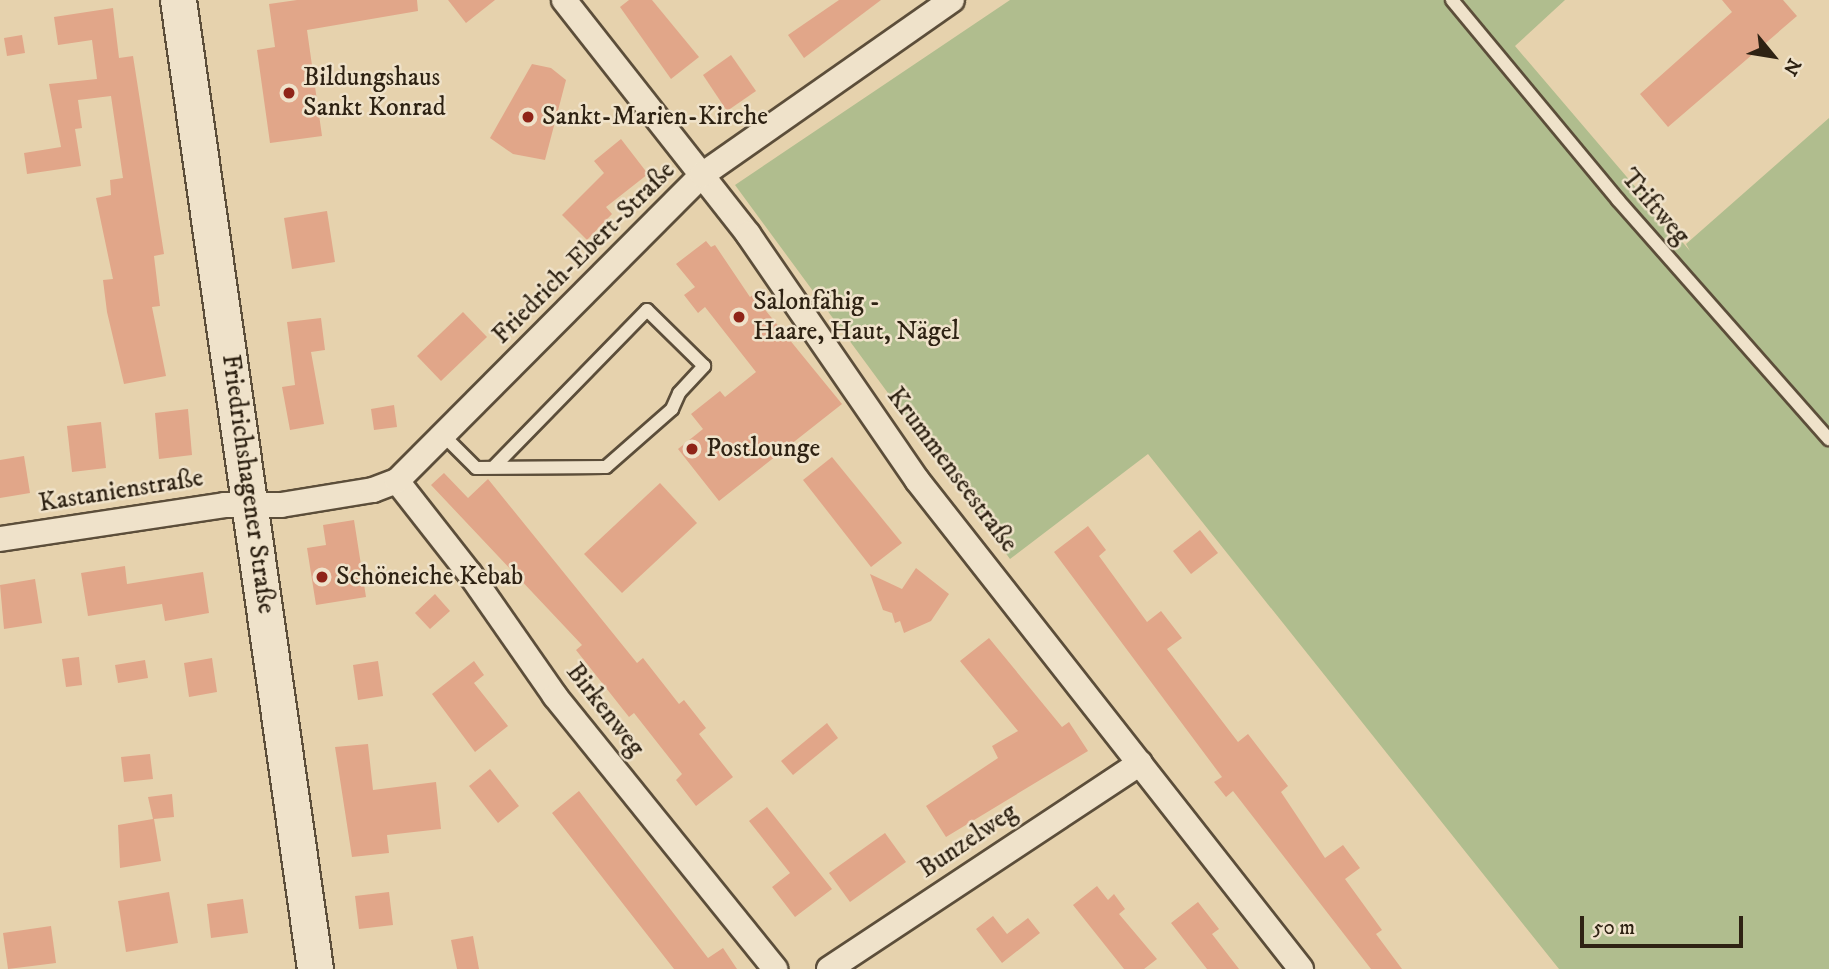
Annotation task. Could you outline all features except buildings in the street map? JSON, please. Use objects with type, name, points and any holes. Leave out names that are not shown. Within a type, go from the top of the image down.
[{"type":"main road","name":"Friedrichshagener Straße","points":[[178,0],[315,969]]},
{"type":"street","name":"Krummenseestraße","points":[[564,0],[702,175],[917,480],[1301,969]]},
{"type":"street","name":"Friedrich-Ebert-Straße","points":[[251,503],[281,505],[373,490],[397,481],[445,437],[702,175],[952,0]]},
{"type":"street","name":"Birkenweg","points":[[397,481],[470,574],[555,696],[775,969]]},
{"type":"street","name":"Kastanienstraße","points":[[0,539],[251,503]]},
{"type":"street","name":"Bunzelweg","points":[[828,969],[1140,763]]},
{"type":"lane","name":"Triftweg","points":[[1452,0],[1618,200],[1829,439]]},
{"type":"lane","points":[[445,437],[476,468],[606,467],[672,409],[679,393],[704,366],[647,310],[494,467]]},
{"type":"green space","points":[[1010,0],[1565,0],[1515,46],[1690,251],[1686,244],[1829,118],[1829,969],[1559,969],[1148,454],[1010,559],[735,185]]},
{"type":"place","name":"Bildungshaus Sankt Konrad","points":[[289,93]]},
{"type":"place","name":"Sankt-Marien-Kirche","points":[[528,117]]},
{"type":"place","name":"Salonfähig - Haare, Haut, Nägel","points":[[739,317]]},
{"type":"place","name":"Postlounge","points":[[692,449]]},
{"type":"place","name":"Schöneiche Kebab","points":[[322,577]]}]
